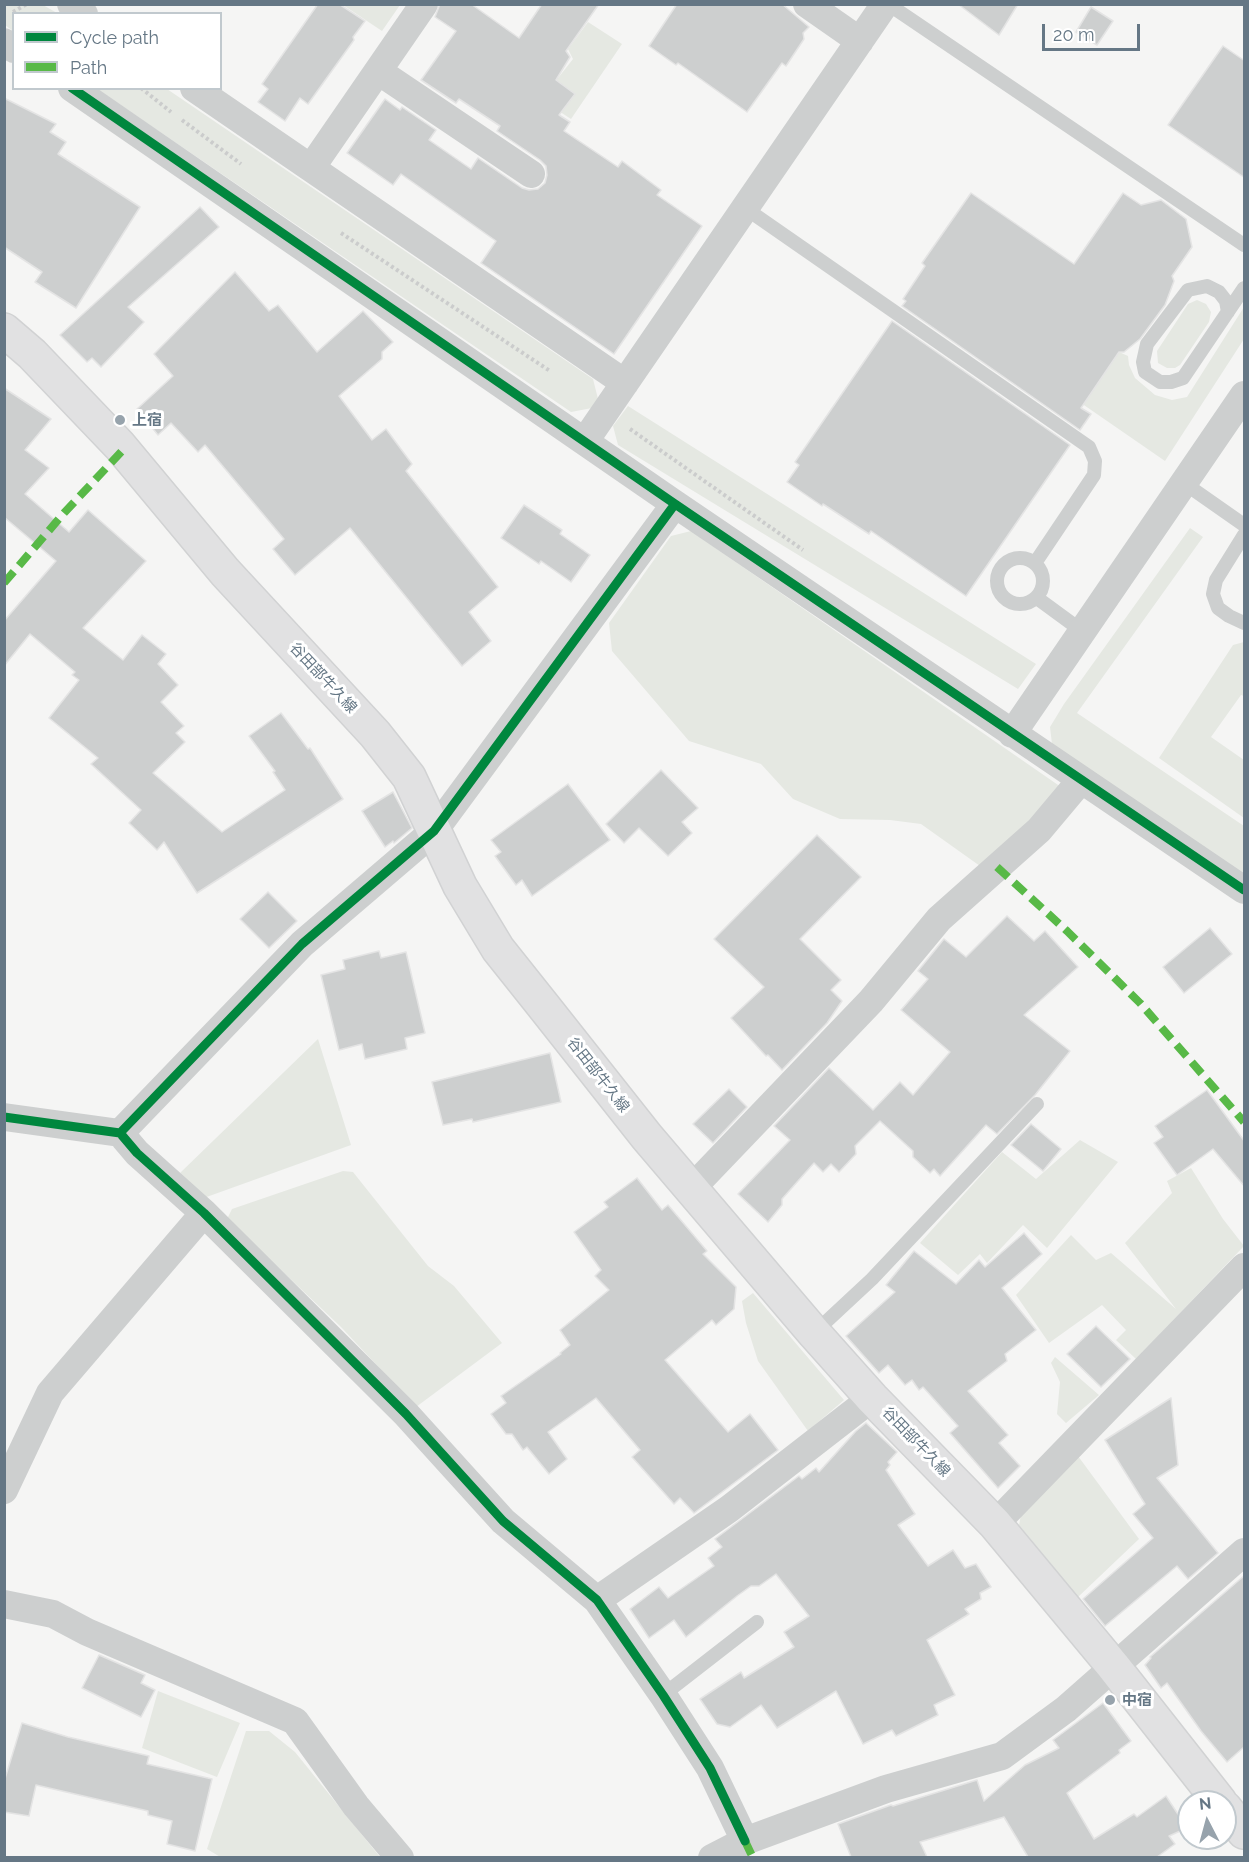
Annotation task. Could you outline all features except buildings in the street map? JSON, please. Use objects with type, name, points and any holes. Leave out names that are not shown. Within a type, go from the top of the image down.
[{"type":"main road","name":"谷田部牛久線","points":[[4,330],[32,354],[120,446],[225,572],[375,734],[409,777],[460,886],[498,949],[691,1189],[813,1333],[872,1398],[995,1524],[1213,1790]]},
{"type":"street","points":[[311,168],[424,4]]},
{"type":"street","points":[[807,4],[860,41]]},
{"type":"street","points":[[585,441],[887,4]]},
{"type":"street","points":[[378,71],[531,174]]},
{"type":"street","points":[[75,90],[1011,734],[1245,890]]},
{"type":"street","points":[[197,90],[625,383]]},
{"type":"street","points":[[1011,734],[1245,395]]},
{"type":"street","points":[[120,1133],[302,944],[434,831],[675,504]]},
{"type":"street","points":[[691,1189],[871,1001],[939,919],[1039,830],[1081,780]]},
{"type":"street","points":[[4,1117],[120,1133],[137,1153],[204,1213],[406,1414],[503,1521],[597,1600],[710,1768],[745,1842]]},
{"type":"street","points":[[4,1490],[50,1393],[204,1213]]},
{"type":"street","points":[[995,1524],[1245,1267]]},
{"type":"street","points":[[597,1600],[729,1509],[872,1398]]},
{"type":"street","points":[[712,1857],[745,1842],[886,1789],[1002,1756],[1066,1709],[1245,1552]]},
{"type":"street","points":[[4,1604],[53,1614],[87,1632],[295,1721],[356,1806],[399,1857]]},
{"type":"lane","points":[[887,4],[1245,244]]},
{"type":"lane","points":[[745,208],[1089,447],[1095,461],[1094,475],[1035,563]]},
{"type":"lane","points":[[1228,312],[1226,301],[1219,292],[1207,286],[1188,290],[1147,344],[1143,362],[1145,372],[1160,382],[1171,382],[1183,378],[1245,288]]},
{"type":"lane","points":[[1184,483],[1245,525]]},
{"type":"lane","points":[[1245,536],[1216,580],[1213,594],[1218,608],[1228,616],[1245,623]]},
{"type":"lane","points":[[1021,558],[1035,563],[1043,576],[1042,591],[1037,597],[1024,604],[1009,602],[999,590],[997,582],[1001,568],[1007,562],[1021,558]]},
{"type":"lane","points":[[1037,597],[1082,631]]},
{"type":"lane","points":[[813,1333],[873,1279],[1037,1104]]},
{"type":"lane","points":[[663,1695],[757,1622]]},
{"type":"path","points":[[13,12],[27,4]]},
{"type":"path","points":[[144,90],[249,169]]},
{"type":"path","points":[[333,227],[545,370],[555,374]]},
{"type":"path","points":[[624,424],[805,552]]},
{"type":"shaded area","points":[[4,5],[43,5],[55,12],[12,12],[12,30],[5,25]]},
{"type":"shaded area","points":[[343,5],[400,5],[382,31]]},
{"type":"shaded area","points":[[588,22],[622,44],[571,119],[501,73],[511,46],[558,78],[573,59],[568,49]]},
{"type":"shaded area","points":[[98,90],[168,90],[593,379],[598,399],[592,408],[571,412]]},
{"type":"shaded area","points":[[1197,300],[1206,304],[1211,312],[1209,322],[1180,365],[1167,368],[1158,363],[1157,351],[1188,304]]},
{"type":"shaded area","points":[[1244,307],[1244,339],[1165,461],[1010,354],[1119,352],[1128,356],[1135,378],[1155,395],[1172,400],[1187,397]]},
{"type":"shaded area","points":[[628,406],[1036,664],[1018,689],[618,445],[613,426]]},
{"type":"shaded area","points":[[1190,528],[1203,537],[1077,713],[1244,826],[1244,874],[1052,744],[1050,727],[1064,704]]},
{"type":"shaded area","points":[[691,531],[1061,787],[1013,839],[980,866],[921,824],[890,820],[840,819],[793,799],[761,764],[689,741],[612,651],[609,623],[671,536]]},
{"type":"shaded area","points":[[1244,642],[1244,696],[1241,695],[1211,737],[1244,760],[1244,818],[1159,758],[1233,645]]},
{"type":"shaded area","points":[[318,1039],[351,1145],[201,1199],[180,1173]]},
{"type":"shaded area","points":[[1080,1140],[1118,1162],[1047,1248],[1023,1225],[987,1263],[980,1254],[958,1275],[920,1243],[1002,1152],[1036,1179]]},
{"type":"shaded area","points":[[1191,1168],[1223,1219],[1244,1246],[1136,1359],[1116,1340],[1126,1330],[1102,1305],[1049,1343],[1016,1295],[1071,1235],[1096,1260],[1111,1253],[1176,1309],[1125,1243],[1172,1193],[1167,1181]]},
{"type":"shaded area","points":[[343,1171],[353,1172],[428,1266],[454,1286],[502,1343],[416,1407],[341,1327],[227,1219],[232,1209]]},
{"type":"shaded area","points":[[753,1293],[844,1400],[808,1431],[758,1361],[746,1323],[742,1301]]},
{"type":"shaded area","points":[[1055,1357],[1099,1395],[1066,1423],[1057,1414],[1060,1382],[1051,1363]]},
{"type":"shaded area","points":[[1078,1456],[1139,1539],[1078,1597],[1019,1525],[1021,1515]]},
{"type":"shaded area","points":[[158,1691],[240,1723],[217,1777],[142,1748]]},
{"type":"shaded area","points":[[246,1731],[269,1731],[295,1752],[380,1857],[222,1858],[207,1849]]},
{"type":"marked path","points":[[4,583],[64,513],[123,450]]},
{"type":"marked path","points":[[997,867],[1067,931],[1140,1003],[1244,1122]]},
{"type":"marked path","points":[[745,1841],[753,1858]]},
{"type":"cycle path","points":[[75,90],[675,504],[1244,890]]},
{"type":"cycle path","points":[[4,1117],[120,1133],[302,944],[434,831],[675,504]]},
{"type":"cycle path","points":[[120,1133],[137,1153],[204,1213],[406,1414],[503,1521],[597,1600],[710,1768],[745,1841]]},
{"type":"place","name":"上宿","points":[[120,420]]},
{"type":"place","name":"中宿","points":[[1110,1700]]}]
